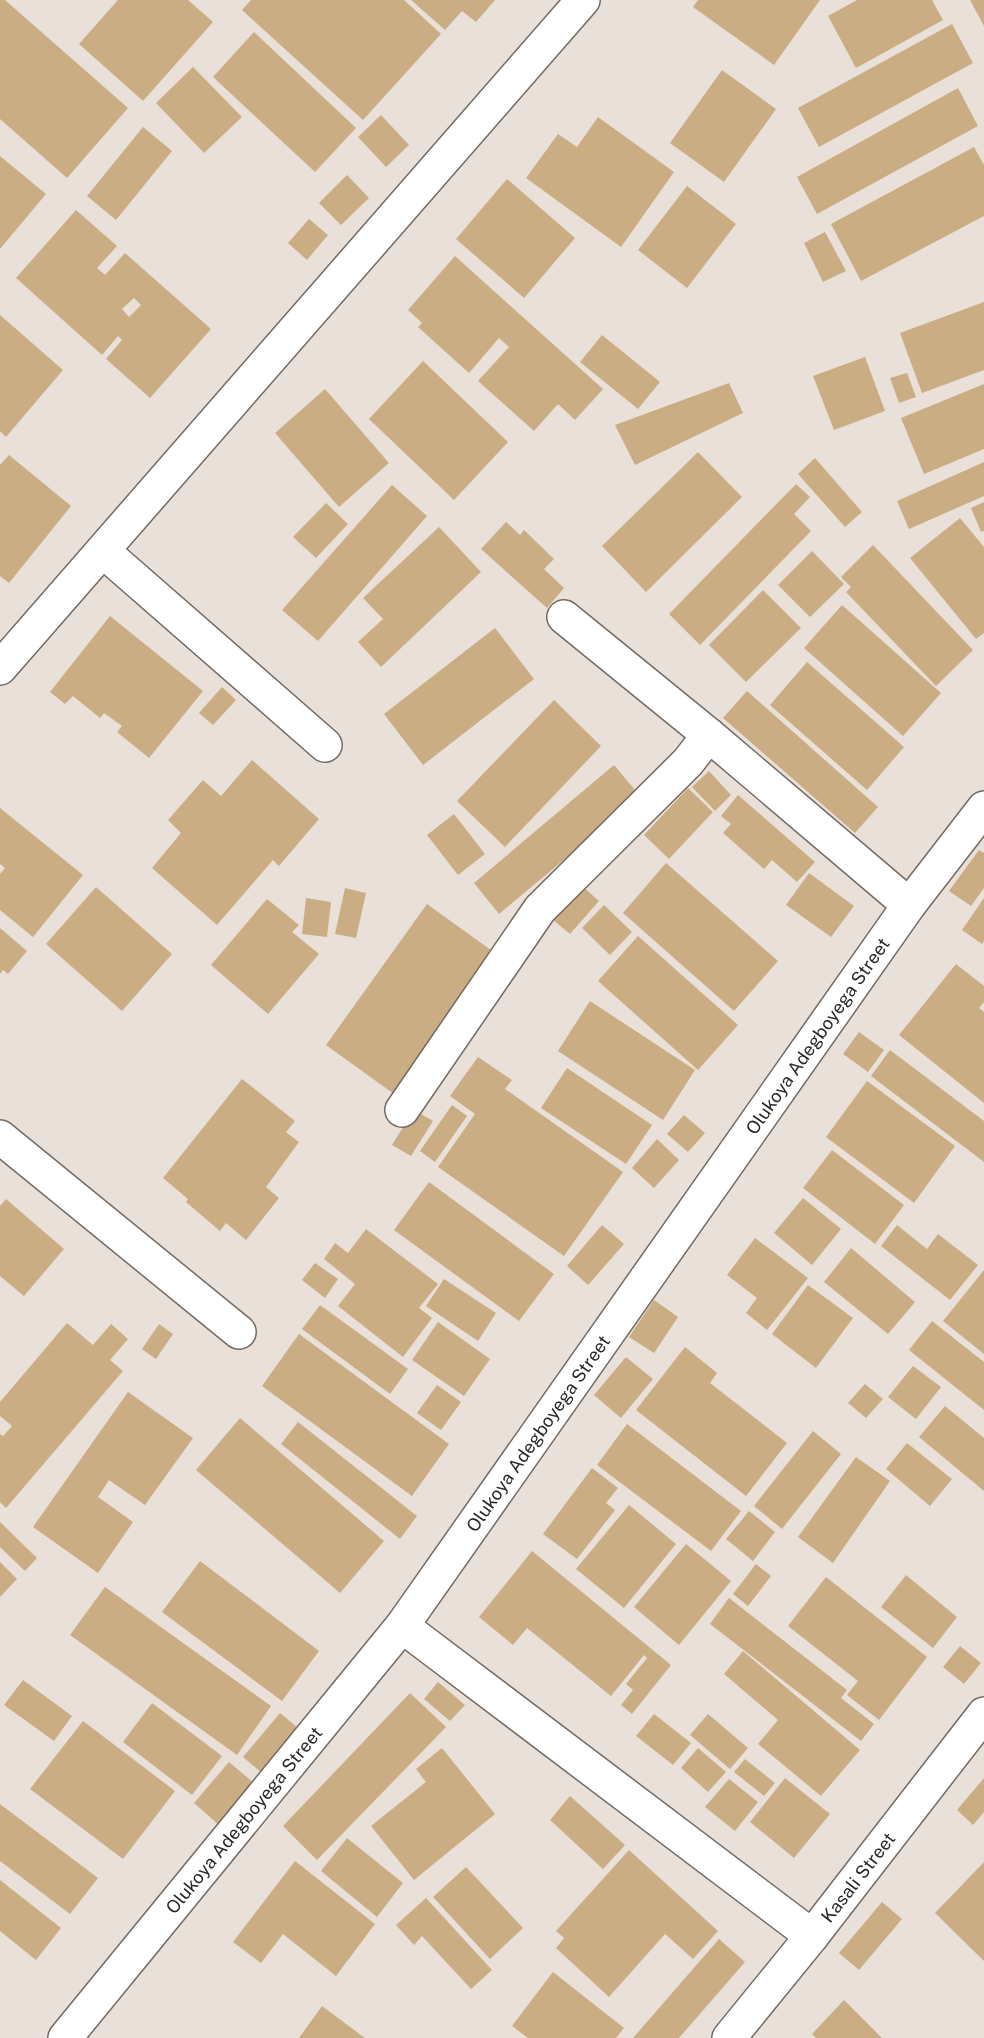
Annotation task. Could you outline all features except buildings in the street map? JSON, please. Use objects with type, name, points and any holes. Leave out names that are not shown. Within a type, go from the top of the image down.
[{"type":"street","points":[[0,668],[583,0]]},
{"type":"street","points":[[103,551],[325,745]]},
{"type":"street","points":[[564,617],[709,735],[909,905]]},
{"type":"street","points":[[402,1110],[540,909],[688,762],[709,735]]},
{"type":"street","name":"Olukoya Adegboyega Street","points":[[65,2038],[402,1626],[909,905],[984,808]]},
{"type":"street","points":[[0,1137],[238,1332]]},
{"type":"street","points":[[402,1626],[812,1936]]},
{"type":"street","name":"Kasali Street","points":[[729,2038],[812,1936],[984,1714]]}]
